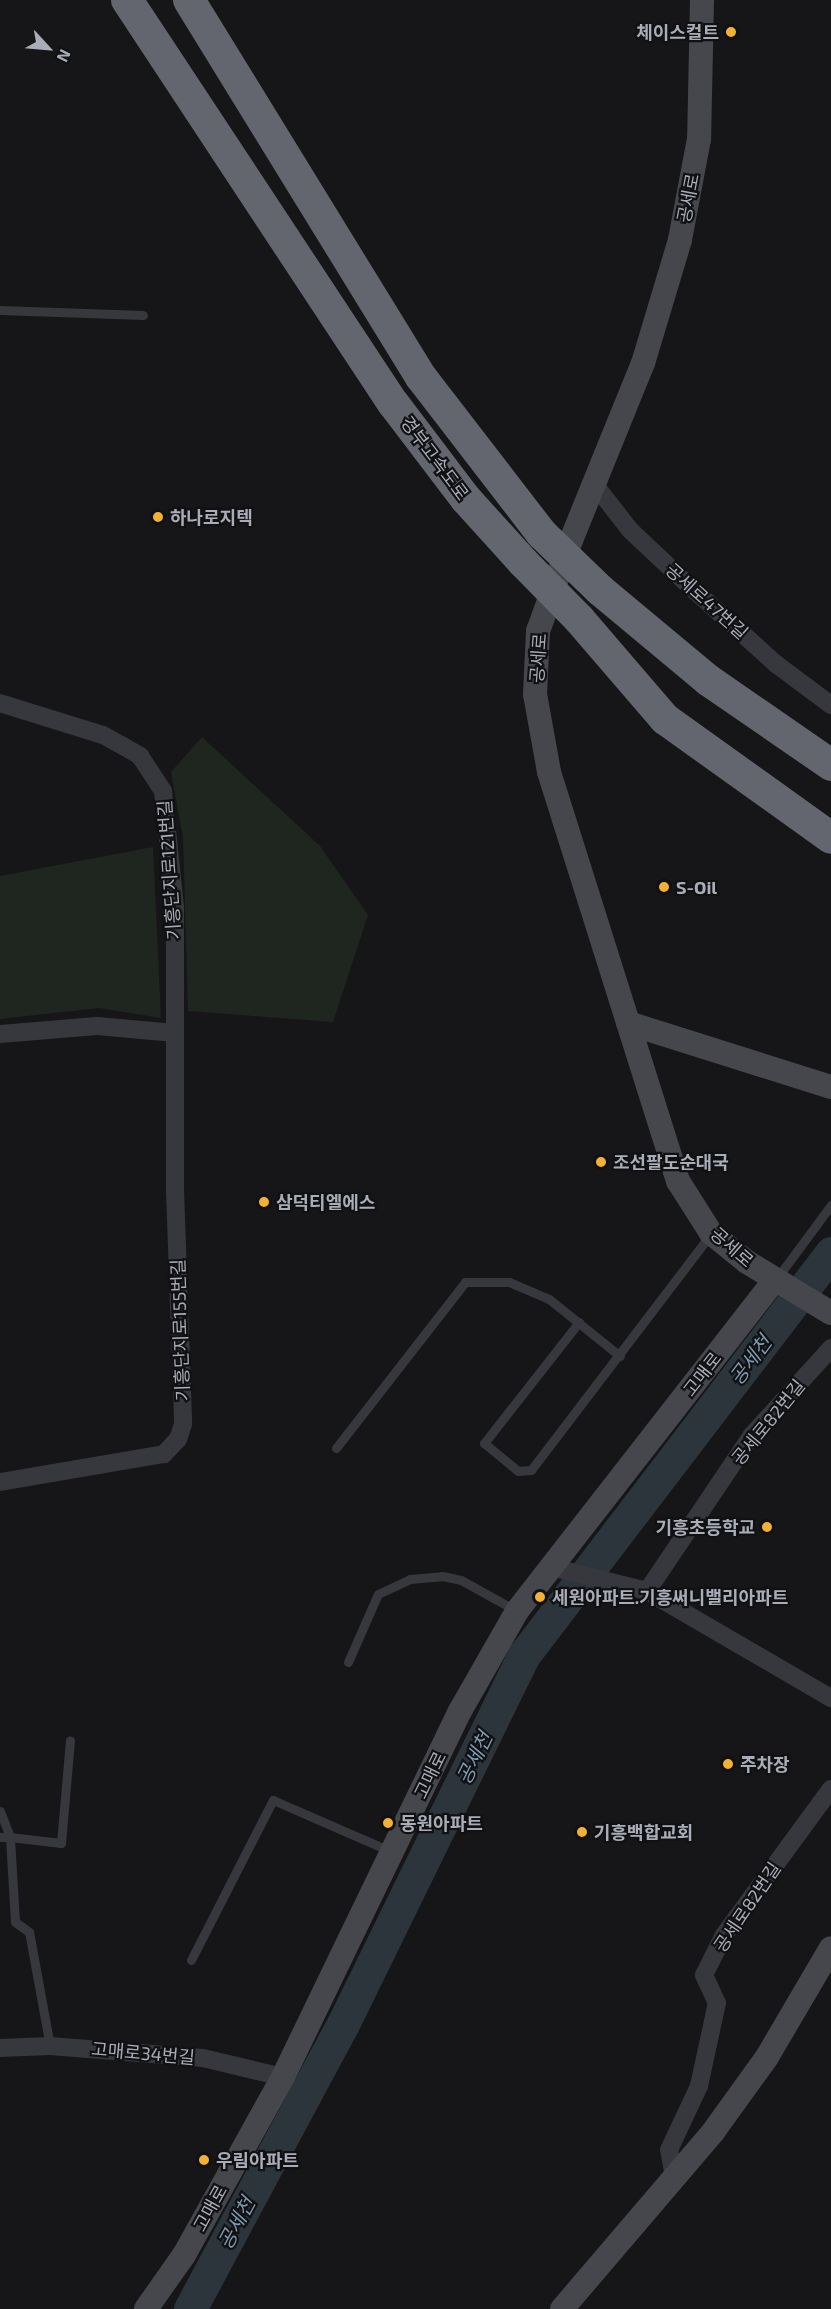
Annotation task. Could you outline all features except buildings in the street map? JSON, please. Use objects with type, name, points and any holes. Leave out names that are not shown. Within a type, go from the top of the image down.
[{"type":"highway","name":"경부고속도로","points":[[128,0],[393,403],[466,499],[579,619],[665,719],[831,838]]},
{"type":"highway","name":"경부고속도로","points":[[189,0],[421,377],[542,534],[600,590],[708,680],[831,765]]},
{"type":"street","name":"공세로","points":[[702,0],[699,139],[688,206],[643,363],[538,631],[535,694],[549,772],[678,1181],[711,1233],[776,1280],[831,1313]]},
{"type":"street","name":"공세로47번길","points":[[595,485],[630,530],[683,580],[776,664],[831,705]]},
{"type":"street","name":"기흥단지로121번길","points":[[0,703],[103,735],[140,756],[164,791],[175,908],[175,1033]]},
{"type":"street","points":[[628,1023],[831,1087]]},
{"type":"street","points":[[0,1034],[97,1026],[175,1033]]},
{"type":"street","name":"기흥단지로155번길","points":[[0,1482],[164,1454],[178,1439],[183,1424],[183,1388],[175,1190],[175,1033]]},
{"type":"street","name":"고매로","points":[[147,2309],[184,2255],[283,2077],[460,1711],[517,1611],[776,1280]]},
{"type":"street","name":"공세로82번길","points":[[647,1591],[752,1435],[831,1348]]},
{"type":"street","points":[[551,1567],[647,1591],[831,1698]]},
{"type":"street","name":"공세로82번길","points":[[674,2177],[669,2150],[699,2086],[717,2003],[704,1975],[724,1935],[831,1789]]},
{"type":"street","points":[[562,2309],[674,2177],[767,2057],[831,1948]]},
{"type":"street","name":"고매로34번길","points":[[0,2048],[50,2046],[203,2058],[283,2077]]},
{"type":"lane","points":[[0,310],[144,315]]},
{"type":"lane","points":[[776,1280],[831,1205]]},
{"type":"lane","points":[[579,1322],[484,1443],[518,1471],[531,1470],[620,1356],[711,1233]]},
{"type":"lane","points":[[336,1448],[465,1282],[510,1282],[549,1299],[620,1356]]},
{"type":"lane","points":[[348,1662],[378,1594],[410,1579],[442,1576],[461,1580],[517,1611]]},
{"type":"lane","points":[[5,1837],[61,1843],[70,1740]]},
{"type":"lane","points":[[191,1960],[273,1800],[392,1852]]},
{"type":"lane","points":[[0,1811],[15,1922],[29,1932],[50,2046]]},
{"type":"shaded area","points":[[202,737],[320,846],[368,915],[333,1022],[188,1011],[183,838],[171,772]]},
{"type":"shaded area","points":[[153,847],[161,1018],[99,1008],[0,1019],[0,876]]},
{"type":"waterway","name":"공세천","points":[[190,2309],[343,2024],[524,1655],[831,1253]]},
{"type":"place","name":"체이스컬트","points":[[731,32]]},
{"type":"place","name":"하나로지텍","points":[[158,517]]},
{"type":"place","name":"S-Oil","points":[[664,887]]},
{"type":"place","name":"조선팔도순대국","points":[[601,1162]]},
{"type":"place","name":"삼덕티엘에스","points":[[264,1202]]},
{"type":"place","name":"기흥초등학교","points":[[767,1527]]},
{"type":"place","name":"세원아파트.기흥써니밸리아파트","points":[[540,1597]]},
{"type":"place","name":"주차장","points":[[728,1764]]},
{"type":"place","name":"동원아파트","points":[[388,1823]]},
{"type":"place","name":"기흥백합교회","points":[[582,1832]]},
{"type":"place","name":"우림아파트","points":[[204,2160]]}]
